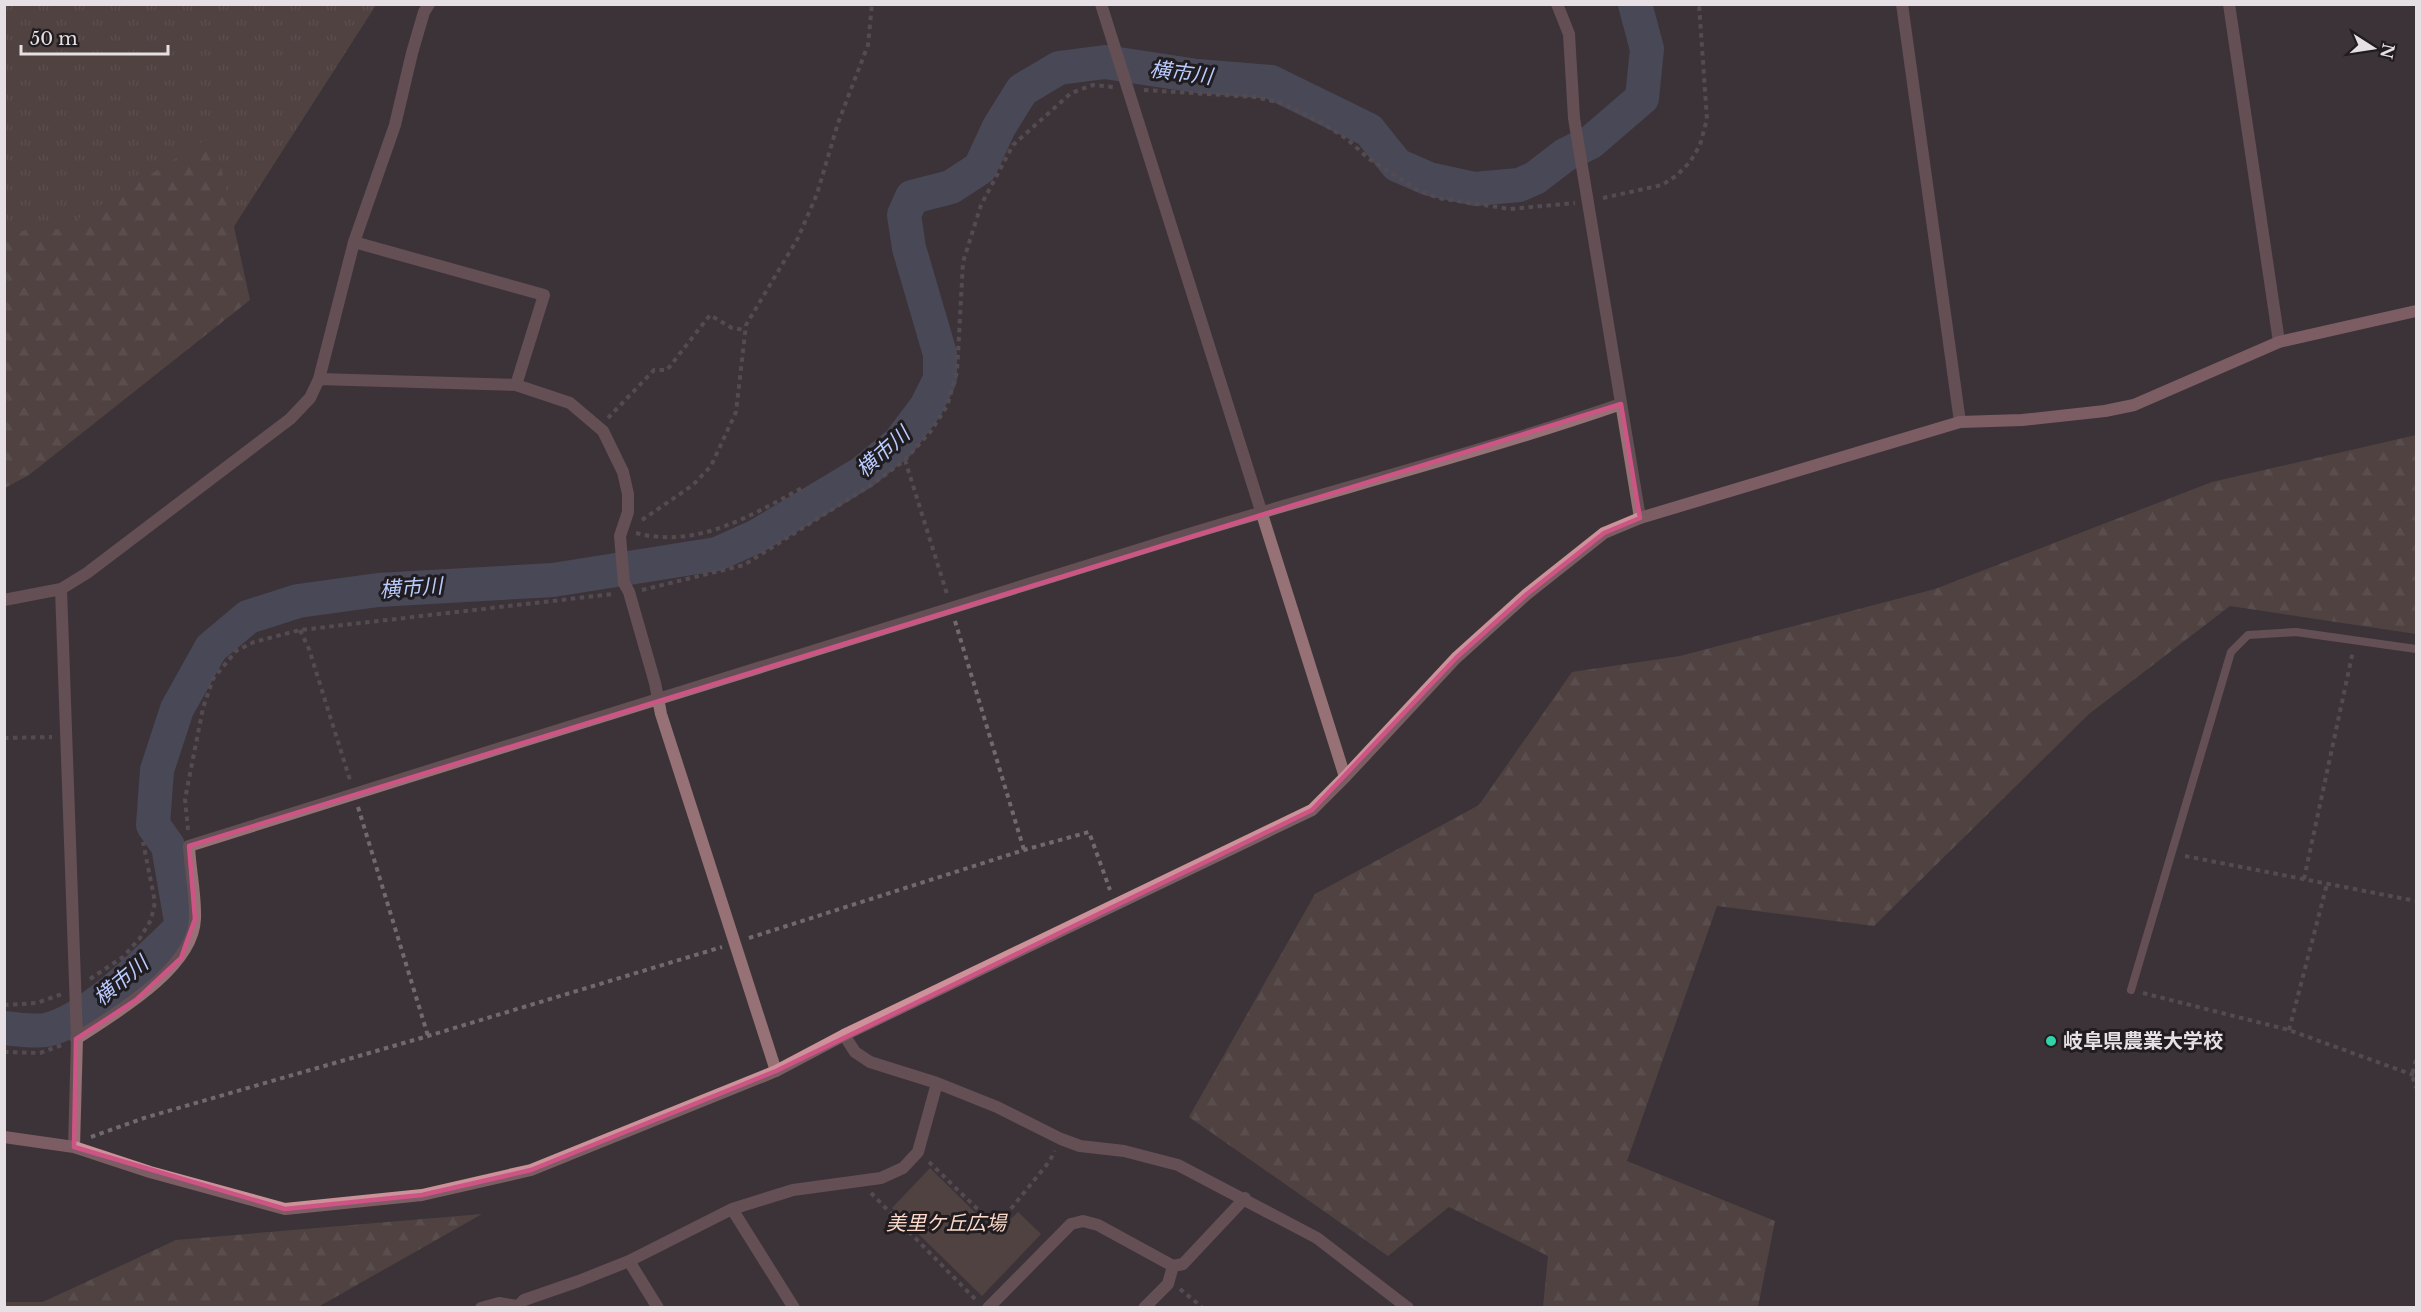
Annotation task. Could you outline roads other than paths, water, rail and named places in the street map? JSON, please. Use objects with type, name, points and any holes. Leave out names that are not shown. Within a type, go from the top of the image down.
[{"type":"street","points":[[4,600],[61,589],[87,573],[290,419],[310,398],[319,379],[354,242],[395,125],[412,52],[424,12],[429,4]]},
{"type":"street","points":[[1101,4],[1346,777]]},
{"type":"street","points":[[1557,4],[1569,34],[1574,118],[1640,518]]},
{"type":"street","points":[[1902,4],[1960,422]]},
{"type":"street","points":[[2229,4],[2279,342]]},
{"type":"street","points":[[354,242],[544,295],[516,385]]},
{"type":"street","points":[[4,1137],[74,1146],[150,1172],[285,1209],[422,1195],[531,1170],[776,1071],[844,1035],[1312,810],[1346,777],[1456,658],[1527,594],[1604,533],[1640,518],[1960,422],[2022,420],[2105,411],[2134,405],[2279,342],[2416,311]]},
{"type":"street","points":[[319,379],[516,385],[570,404],[603,431],[623,472],[628,494],[628,512],[623,532],[627,588],[658,698],[776,1071]]},
{"type":"street","points":[[76,1038],[136,1000],[181,958],[191,939],[195,920],[189,846],[951,607],[1261,512],[1536,433],[1621,404]]},
{"type":"street","points":[[61,589],[75,990],[74,1146]]},
{"type":"street","points":[[844,1035],[855,1052],[870,1062],[937,1083],[997,1107],[1061,1139],[1080,1146],[1124,1151],[1178,1165],[1245,1198],[1317,1238],[1408,1308]]},
{"type":"street","points":[[482,1308],[499,1303],[517,1307],[524,1300],[629,1261],[732,1209],[793,1190],[881,1178],[903,1168],[918,1152],[937,1083]]},
{"type":"street","points":[[986,1308],[1071,1224],[1083,1221],[1098,1225],[1173,1266],[1183,1263],[1245,1198]]},
{"type":"street","points":[[732,1209],[794,1308]]},
{"type":"street","points":[[629,1261],[658,1308]]},
{"type":"street","points":[[1144,1308],[1168,1284],[1173,1266]]},
{"type":"lane","points":[[2131,990],[2231,652],[2248,634],[2296,632],[2416,649]]},
{"type":"waterway","name":"横市川","points":[[4,1028],[46,1030],[81,1014],[118,986],[182,927],[168,846],[153,825],[157,770],[177,709],[211,648],[248,617],[298,601],[378,590],[553,580],[717,554],[757,536],[862,473],[899,443],[926,407],[940,379],[940,354],[909,248],[904,215],[912,197],[951,187],[980,168],[999,127],[1022,90],[1059,68],[1105,62],[1197,76],[1271,82],[1369,130],[1397,165],[1429,179],[1475,189],[1519,185],[1535,178],[1565,155],[1591,142],[1642,98],[1647,49],[1635,4]]},
{"type":"place","name":"岐阜県農業大学校","points":[[2051,1041]]},
{"type":"park label","name":"美里ケ丘広場","points":[[946,1223]]}]
